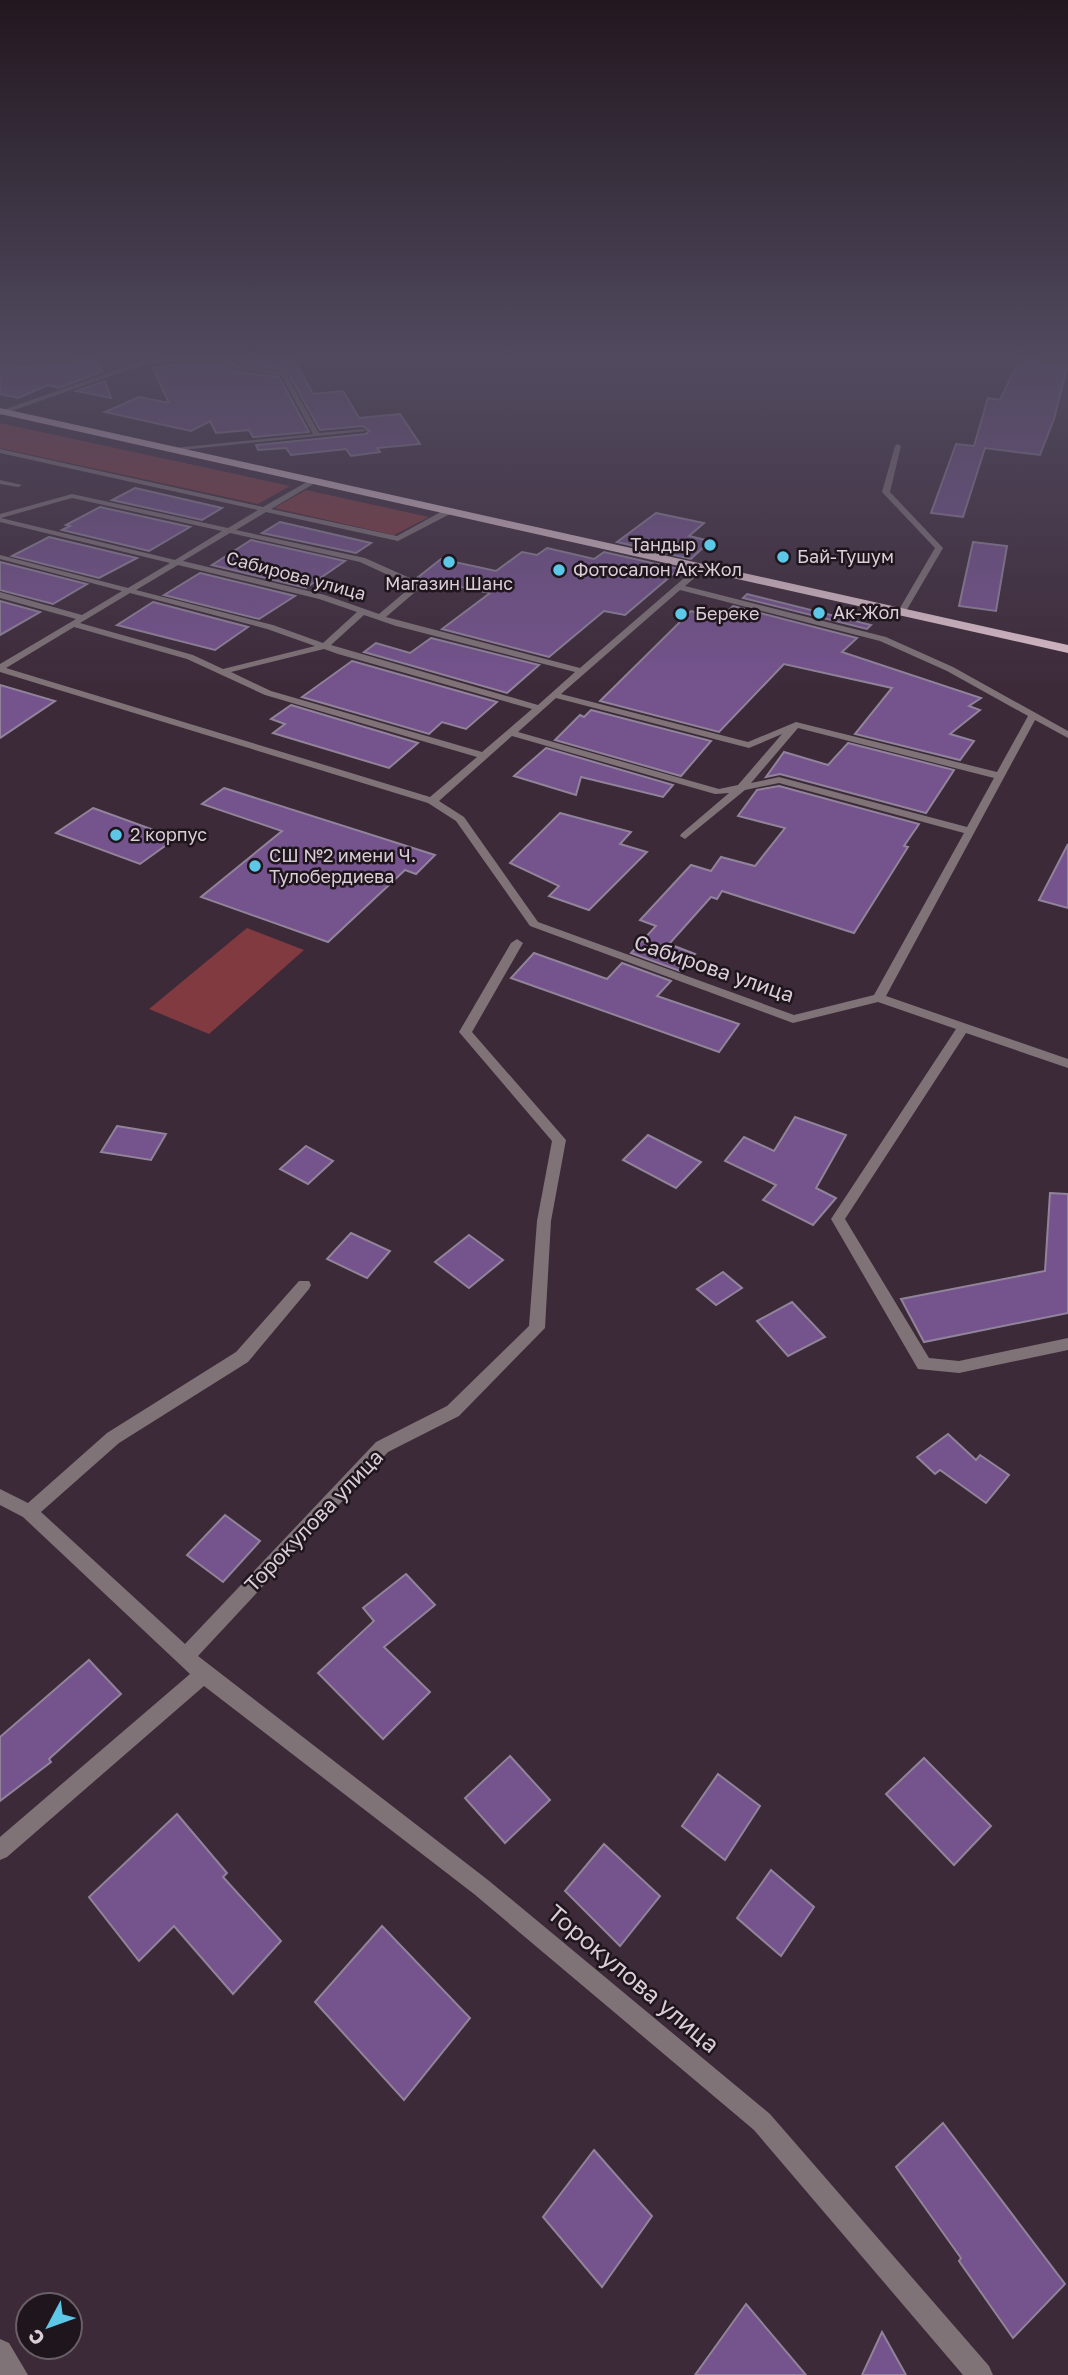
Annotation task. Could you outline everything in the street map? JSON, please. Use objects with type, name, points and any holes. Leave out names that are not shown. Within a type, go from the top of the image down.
[{"type":"highway","points":[[249,467],[1068,649]]},
{"type":"street","points":[[72,467],[398,539],[449,511]]},
{"type":"street","points":[[893,467],[886,492],[939,548],[901,613]]},
{"type":"street","points":[[0,668],[312,481]]},
{"type":"street","points":[[0,482],[19,485]]},
{"type":"street","points":[[0,518],[72,496],[362,560],[418,585],[379,618]]},
{"type":"street","name":"Сабирова улица","points":[[0,518],[321,597],[379,618],[582,671]]},
{"type":"street","points":[[0,557],[270,627],[325,646],[539,708]]},
{"type":"street","points":[[432,801],[701,568]]},
{"type":"street","points":[[678,587],[883,639],[950,669],[1068,735]]},
{"type":"street","points":[[0,595],[83,618]]},
{"type":"street","points":[[222,672],[325,646],[362,612]]},
{"type":"street","points":[[73,624],[190,657],[268,693],[484,756]]},
{"type":"street","name":"Сабирова улица","points":[[0,668],[432,801],[460,819],[534,925],[793,1019],[879,998]]},
{"type":"street","points":[[554,695],[749,745],[796,725],[1000,776]]},
{"type":"street","points":[[1033,715],[879,998],[1068,1063]]},
{"type":"street","points":[[685,836],[741,788],[796,725]]},
{"type":"street","points":[[511,733],[719,792],[779,780],[970,831]]},
{"type":"street","name":"Торокулова улица","points":[[185,1657],[382,1447],[453,1411],[537,1328],[544,1221],[559,1140],[466,1032],[517,943]]},
{"type":"street","points":[[964,1027],[838,1219],[924,1364],[959,1367],[1068,1344]]},
{"type":"street","points":[[29,1512],[113,1438],[242,1357],[304,1286]]},
{"type":"street","name":"Торокулова улица","points":[[0,1496],[29,1512],[204,1674],[481,1887],[762,2122],[980,2375]]},
{"type":"street","points":[[0,1850],[204,1674]]},
{"type":"street","points":[[0,2352],[15,2375]]},
{"type":"shaded area","points":[[87,467],[202,467],[290,486],[258,504]]},
{"type":"shaded area","points":[[306,490],[429,517],[394,535],[274,508]]},
{"type":"shaded area","points":[[247,928],[304,950],[209,1034],[149,1009]]},
{"type":"building","points":[[948,467],[979,467],[963,517],[931,513]]},
{"type":"building","points":[[135,488],[222,508],[202,520],[112,500]]},
{"type":"building","points":[[100,507],[190,527],[149,551],[62,530],[70,526],[66,525]]},
{"type":"building","points":[[656,513],[704,523],[689,536],[710,541],[691,559],[617,542]]},
{"type":"building","points":[[280,522],[371,543],[356,553],[262,533]]},
{"type":"building","points":[[49,537],[137,558],[99,578],[12,556]]},
{"type":"building","points":[[251,540],[345,561],[306,588],[212,565]]},
{"type":"building","points":[[973,542],[1007,546],[996,611],[959,606]]},
{"type":"building","points":[[547,548],[594,559],[604,552],[679,569],[625,615],[604,611],[549,657],[442,629],[490,593],[417,578],[441,559],[496,571],[522,552],[537,555]]},
{"type":"building","points":[[0,562],[87,584],[53,604],[0,590]]},
{"type":"building","points":[[200,573],[295,596],[259,619],[164,595]]},
{"type":"building","points":[[747,594],[871,625],[867,629],[743,598]]},
{"type":"building","points":[[0,601],[40,612],[0,635]]},
{"type":"building","points":[[153,602],[248,627],[215,650],[117,625]]},
{"type":"building","points":[[733,606],[857,638],[842,652],[981,698],[969,706],[980,710],[950,734],[974,741],[960,760],[855,734],[892,688],[784,664],[719,732],[600,701],[691,611],[723,616]]},
{"type":"building","points":[[431,638],[539,665],[507,693],[364,652],[376,643],[410,653]]},
{"type":"building","points":[[352,661],[497,702],[466,729],[442,722],[429,734],[302,697]]},
{"type":"building","points":[[0,685],[55,701],[0,738]]},
{"type":"building","points":[[291,705],[418,743],[389,768],[273,733],[285,724],[271,719]]},
{"type":"building","points":[[591,710],[711,741],[681,776],[555,740],[580,715],[584,717]]},
{"type":"building","points":[[848,743],[954,770],[926,813],[780,774],[766,777],[784,752],[828,765]]},
{"type":"building","points":[[546,748],[673,785],[663,797],[581,777],[576,795],[514,776]]},
{"type":"building","points":[[779,786],[919,824],[904,846],[908,847],[854,933],[722,891],[717,899],[711,897],[669,944],[695,954],[680,971],[631,953],[656,926],[640,920],[691,865],[711,871],[721,857],[755,866],[785,828],[738,816],[757,790]]},
{"type":"building","name":"СШ №2 имени Ч. Тулобердиева","points":[[224,788],[435,855],[416,874],[405,870],[328,942],[201,897],[282,831],[202,804]]},
{"type":"building","name":"2 корпус","points":[[93,808],[176,838],[140,864],[56,833]]},
{"type":"building","points":[[560,813],[631,832],[620,844],[647,852],[589,910],[549,896],[559,886],[510,863]]},
{"type":"building","points":[[1068,844],[1068,908],[1039,900]]},
{"type":"building","points":[[534,953],[607,979],[622,963],[671,981],[657,996],[739,1024],[719,1052],[511,978]]},
{"type":"building","points":[[795,1117],[846,1135],[816,1188],[836,1198],[813,1225],[763,1200],[776,1185],[725,1161],[744,1137],[774,1151]]},
{"type":"building","points":[[117,1126],[166,1134],[151,1160],[101,1152]]},
{"type":"building","points":[[648,1135],[701,1162],[676,1188],[623,1160]]},
{"type":"building","points":[[306,1146],[333,1161],[308,1184],[280,1169]]},
{"type":"building","points":[[1050,1193],[1068,1194],[1068,1313],[924,1342],[901,1299],[1045,1271]]},
{"type":"building","points":[[351,1233],[390,1251],[367,1278],[327,1259]]},
{"type":"building","points":[[469,1235],[503,1260],[469,1288],[435,1262]]},
{"type":"building","points":[[723,1272],[742,1288],[716,1305],[697,1289]]},
{"type":"building","points":[[792,1302],[825,1337],[788,1356],[757,1321]]},
{"type":"building","points":[[948,1434],[976,1460],[980,1455],[1009,1475],[986,1503],[940,1470],[935,1474],[917,1457]]},
{"type":"building","points":[[225,1515],[260,1541],[223,1582],[187,1555]]},
{"type":"building","points":[[406,1574],[435,1605],[384,1647],[430,1692],[383,1739],[318,1673],[374,1621],[363,1608]]},
{"type":"building","points":[[89,1660],[121,1694],[49,1759],[51,1762],[0,1801],[0,1737]]},
{"type":"building","points":[[510,1756],[550,1800],[505,1843],[465,1798]]},
{"type":"building","points":[[924,1758],[991,1826],[954,1865],[886,1794]]},
{"type":"building","points":[[718,1774],[760,1806],[725,1860],[682,1826]]},
{"type":"building","points":[[177,1814],[227,1873],[223,1877],[281,1941],[233,1994],[174,1926],[139,1961],[89,1897]]},
{"type":"building","points":[[604,1844],[660,1896],[620,1946],[565,1891]]},
{"type":"building","points":[[771,1870],[814,1907],[781,1956],[737,1918]]},
{"type":"building","points":[[382,1926],[470,2018],[404,2100],[315,2002]]},
{"type":"building","points":[[943,2123],[1065,2284],[1013,2338],[959,2261],[961,2258],[896,2167]]},
{"type":"building","points":[[594,2150],[652,2216],[602,2287],[543,2217]]},
{"type":"building","points":[[746,2304],[806,2375],[695,2375]]},
{"type":"building","points":[[882,2332],[906,2375],[862,2375]]},
{"type":"place","name":"Тандыр","points":[[710,545]]},
{"type":"place","name":"Бай-Тушум","points":[[783,557]]},
{"type":"place","name":"Магазин Шанс","points":[[449,562]]},
{"type":"place","name":"Фотосалон Ак-Жол","points":[[559,570]]},
{"type":"place","name":"Ак-Жол","points":[[819,613]]},
{"type":"place","name":"Береке","points":[[681,614]]},
{"type":"place","name":"2 корпус","points":[[116,835]]},
{"type":"place","name":"СШ №2 имени Ч. Тулобердиева","points":[[255,866]]}]
